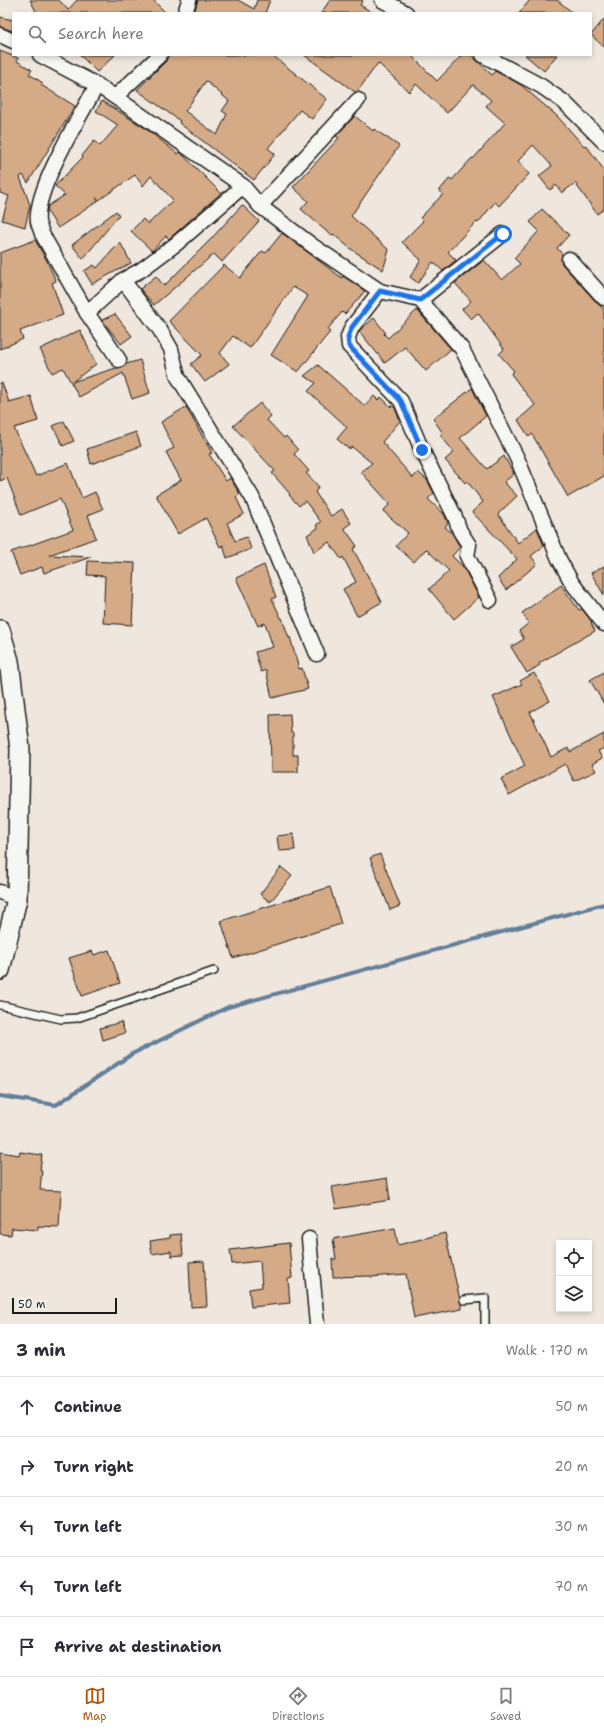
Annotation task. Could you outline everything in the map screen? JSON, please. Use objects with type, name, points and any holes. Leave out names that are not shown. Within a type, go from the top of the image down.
[{"type":"main road","points":[[0,630],[9,661],[20,749],[9,896],[0,970]]},
{"type":"street","points":[[185,12],[188,0]]},
{"type":"street","points":[[382,0],[404,12]]},
{"type":"street","points":[[0,35],[12,41]]},
{"type":"street","points":[[42,56],[97,85],[115,97],[243,186],[260,206],[313,246],[380,291],[420,300],[462,349],[517,458],[559,559],[572,583],[604,624]]},
{"type":"street","points":[[115,97],[159,56]]},
{"type":"street","points":[[485,56],[541,86],[564,102],[604,142]]},
{"type":"street","points":[[97,85],[50,172],[40,203],[38,222],[42,234],[86,314],[119,360]]},
{"type":"street","points":[[260,206],[358,100]]},
{"type":"street","points":[[86,314],[123,280],[141,270],[176,244],[243,186]]},
{"type":"street","points":[[420,300],[503,234]]},
{"type":"street","points":[[569,259],[604,298]]},
{"type":"street","points":[[123,280],[160,330],[171,350],[178,377],[252,496],[317,654]]},
{"type":"street","points":[[380,291],[352,327],[348,337],[349,346],[401,401],[422,450],[456,517],[460,531],[469,545],[467,556],[490,600]]},
{"type":"street","points":[[310,1240],[317,1324]]},
{"type":"lane","points":[[0,1005],[61,1019],[77,1018],[214,971]]},
{"type":"lane","points":[[464,1300],[485,1298],[484,1324]]},
{"type":"building","points":[[30,0],[59,0],[68,10],[77,0],[153,0],[165,12],[36,12]]},
{"type":"building","points":[[198,0],[238,0],[254,9],[257,0],[270,0],[265,12],[194,12]]},
{"type":"building","points":[[330,0],[363,0],[360,5],[371,12],[322,12]]},
{"type":"building","points":[[530,0],[557,0],[572,12],[520,12]]},
{"type":"building","points":[[0,17],[12,20],[12,31],[0,27]]},
{"type":"building","points":[[604,19],[604,47],[592,36],[592,34]]},
{"type":"building","points":[[0,51],[18,58],[17,61],[32,70],[29,74],[43,83],[41,85],[75,106],[28,183],[23,175],[20,177],[30,205],[25,227],[2,220],[9,196],[0,193]]},
{"type":"building","points":[[81,56],[114,56],[97,72]]},
{"type":"building","points":[[168,56],[273,56],[327,99],[312,119],[300,110],[268,148],[275,154],[254,180],[179,123],[180,121],[137,90],[166,61]],"holes":[[[206,81],[229,101],[222,111],[227,114],[217,135],[185,111]]]},
{"type":"building","points":[[305,56],[412,56],[437,81],[461,56],[472,56],[492,75],[495,71],[521,85],[557,116],[584,146],[586,145],[604,170],[604,209],[597,214],[575,183],[562,193],[556,185],[550,190],[539,176],[552,166],[533,145],[518,161],[529,174],[499,206],[495,202],[478,223],[476,222],[448,252],[456,260],[443,271],[433,262],[418,283],[410,277],[421,260],[402,242],[423,221],[420,218],[443,194],[439,191],[450,178],[452,180],[505,123],[486,106],[491,100],[473,85],[447,113],[416,84],[409,92],[378,63],[357,92]]},
{"type":"building","points":[[526,56],[556,56],[544,71]]},
{"type":"building","points":[[102,101],[145,128],[178,154],[180,152],[221,193],[169,239],[166,236],[152,251],[131,231],[143,219],[148,224],[173,200],[151,176],[143,186],[135,175],[99,200],[96,198],[98,201],[58,228],[47,211],[48,206],[65,195],[55,186],[83,157],[82,156],[94,141],[100,146],[118,125],[96,111]]},
{"type":"building","points":[[355,116],[373,131],[374,129],[399,146],[351,216],[389,250],[383,270],[351,249],[333,234],[332,235],[327,232],[301,209],[308,201],[293,187],[339,138],[336,136]]},
{"type":"building","points":[[242,205],[259,221],[222,262],[214,254],[154,305],[140,289],[156,276],[164,286],[211,239]]},
{"type":"building","points":[[542,209],[569,235],[557,248],[562,254],[562,264],[604,309],[604,476],[568,497],[532,434],[529,437],[518,420],[535,405],[511,374],[514,371],[499,354],[504,349],[478,313],[471,319],[462,309],[471,301],[455,283],[484,260],[502,280],[520,264],[514,258],[539,231],[530,222]]},
{"type":"building","points":[[116,211],[119,215],[83,259],[72,245]]},
{"type":"building","points":[[282,233],[342,278],[343,276],[365,291],[345,314],[342,312],[327,330],[330,332],[298,372],[271,355],[308,296],[293,287],[250,348],[233,336],[220,353],[229,364],[205,382],[191,364],[202,355],[169,321],[224,265],[240,278],[262,251],[266,253]]},
{"type":"building","points":[[35,240],[56,281],[52,283],[63,315],[20,331],[23,339],[0,349],[0,253]]},
{"type":"building","points":[[120,242],[131,263],[92,284],[84,271],[94,265],[97,268]]},
{"type":"building","points":[[417,310],[451,349],[426,371],[405,347],[385,363],[359,331],[374,318],[388,338]]},
{"type":"building","points":[[115,314],[132,336],[121,344],[102,320]]},
{"type":"building","points":[[80,330],[96,364],[72,382],[120,368],[126,364],[140,360],[150,393],[132,399],[123,373],[79,397],[63,368],[52,373],[40,349]]},
{"type":"building","points":[[318,365],[365,406],[374,396],[378,400],[381,397],[391,407],[392,406],[395,408],[400,421],[382,442],[413,478],[418,472],[427,480],[434,493],[428,499],[444,514],[448,523],[445,527],[452,533],[460,547],[452,556],[464,568],[479,597],[454,619],[429,589],[449,571],[426,549],[414,562],[396,546],[408,533],[383,511],[390,504],[361,472],[372,463],[352,447],[349,449],[337,439],[347,427],[308,391],[316,383],[304,376]]},
{"type":"building","points":[[0,383],[2,383],[9,402],[31,396],[38,421],[14,428],[36,476],[68,463],[82,498],[95,492],[103,509],[88,515],[96,538],[49,555],[91,557],[44,573],[42,567],[20,575],[11,552],[73,530],[60,499],[21,515],[7,478],[0,481]]},
{"type":"building","points":[[472,388],[486,416],[460,438],[487,469],[504,456],[514,474],[504,482],[517,496],[498,514],[518,543],[537,528],[544,546],[531,556],[537,564],[506,590],[498,578],[517,559],[472,512],[483,502],[467,481],[465,483],[445,460],[454,452],[440,435],[443,433],[433,419]]},
{"type":"building","points":[[260,403],[271,416],[267,420],[284,438],[286,436],[298,450],[294,454],[309,471],[306,473],[319,487],[315,492],[331,516],[342,509],[351,523],[344,528],[357,546],[353,549],[382,602],[357,616],[343,589],[356,582],[343,557],[341,559],[329,542],[314,552],[307,535],[318,528],[316,525],[321,522],[305,501],[299,506],[272,473],[275,471],[233,426]]},
{"type":"building","points":[[186,407],[212,453],[209,454],[226,481],[230,478],[240,494],[236,497],[244,514],[227,523],[235,541],[247,537],[251,549],[227,558],[223,545],[220,547],[206,518],[178,534],[156,495],[181,480],[166,452],[174,448],[161,422]]},
{"type":"building","points":[[64,421],[74,441],[63,446],[53,426]]},
{"type":"building","points":[[136,432],[141,446],[91,464],[87,449]]},
{"type":"building","points":[[88,561],[135,563],[132,625],[103,623],[105,576],[87,575]]},
{"type":"building","points":[[264,565],[276,597],[272,599],[282,618],[289,638],[290,637],[299,669],[302,668],[308,689],[272,698],[266,670],[261,672],[255,652],[273,647],[265,623],[258,626],[236,578]]},
{"type":"building","points":[[604,566],[604,595],[591,573]]},
{"type":"building","points":[[561,585],[579,610],[582,609],[592,622],[591,623],[595,631],[539,663],[540,665],[527,673],[511,647],[524,639],[519,631],[529,623],[522,613]]},
{"type":"building","points":[[604,672],[604,704],[590,680]]},
{"type":"building","points":[[534,673],[550,701],[530,712],[551,757],[568,748],[570,752],[604,734],[604,748],[598,751],[602,758],[592,764],[596,771],[574,781],[565,764],[509,795],[501,779],[525,766],[493,697],[522,684],[520,681]]},
{"type":"building","points":[[290,714],[291,733],[293,733],[293,755],[298,755],[298,772],[271,772],[270,715]]},
{"type":"building","points":[[293,834],[295,850],[279,851],[277,836]]},
{"type":"building","points":[[380,854],[400,906],[390,910],[370,858]]},
{"type":"building","points":[[281,867],[292,876],[270,902],[260,894]]},
{"type":"building","points":[[330,887],[341,924],[233,958],[221,921]]},
{"type":"building","points":[[109,950],[120,983],[82,996],[69,958],[92,951],[94,955]]},
{"type":"building","points":[[121,1022],[125,1033],[103,1040],[100,1028]]},
{"type":"building","points":[[0,1152],[19,1155],[20,1152],[42,1155],[40,1190],[61,1191],[59,1227],[38,1226],[38,1230],[12,1228],[11,1235],[0,1234]]},
{"type":"building","points":[[387,1178],[390,1200],[336,1209],[332,1187]]},
{"type":"building","points":[[395,1228],[398,1245],[445,1233],[462,1309],[414,1318],[406,1274],[371,1277],[333,1277],[332,1259],[336,1259],[333,1239]]},
{"type":"building","points":[[181,1234],[183,1255],[171,1256],[171,1251],[152,1254],[150,1241],[170,1238],[170,1235]]},
{"type":"building","points":[[289,1243],[292,1278],[288,1279],[290,1303],[251,1307],[249,1289],[262,1287],[260,1261],[232,1264],[230,1250]]},
{"type":"building","points":[[204,1261],[207,1306],[191,1307],[189,1262]]},
{"type":"waterway","points":[[0,1096],[56,1105],[132,1054],[228,1007],[604,904]]},
{"type":"route","points":[[422,450],[401,401],[349,346],[348,337],[352,327],[380,291],[420,300],[503,234]]}]
